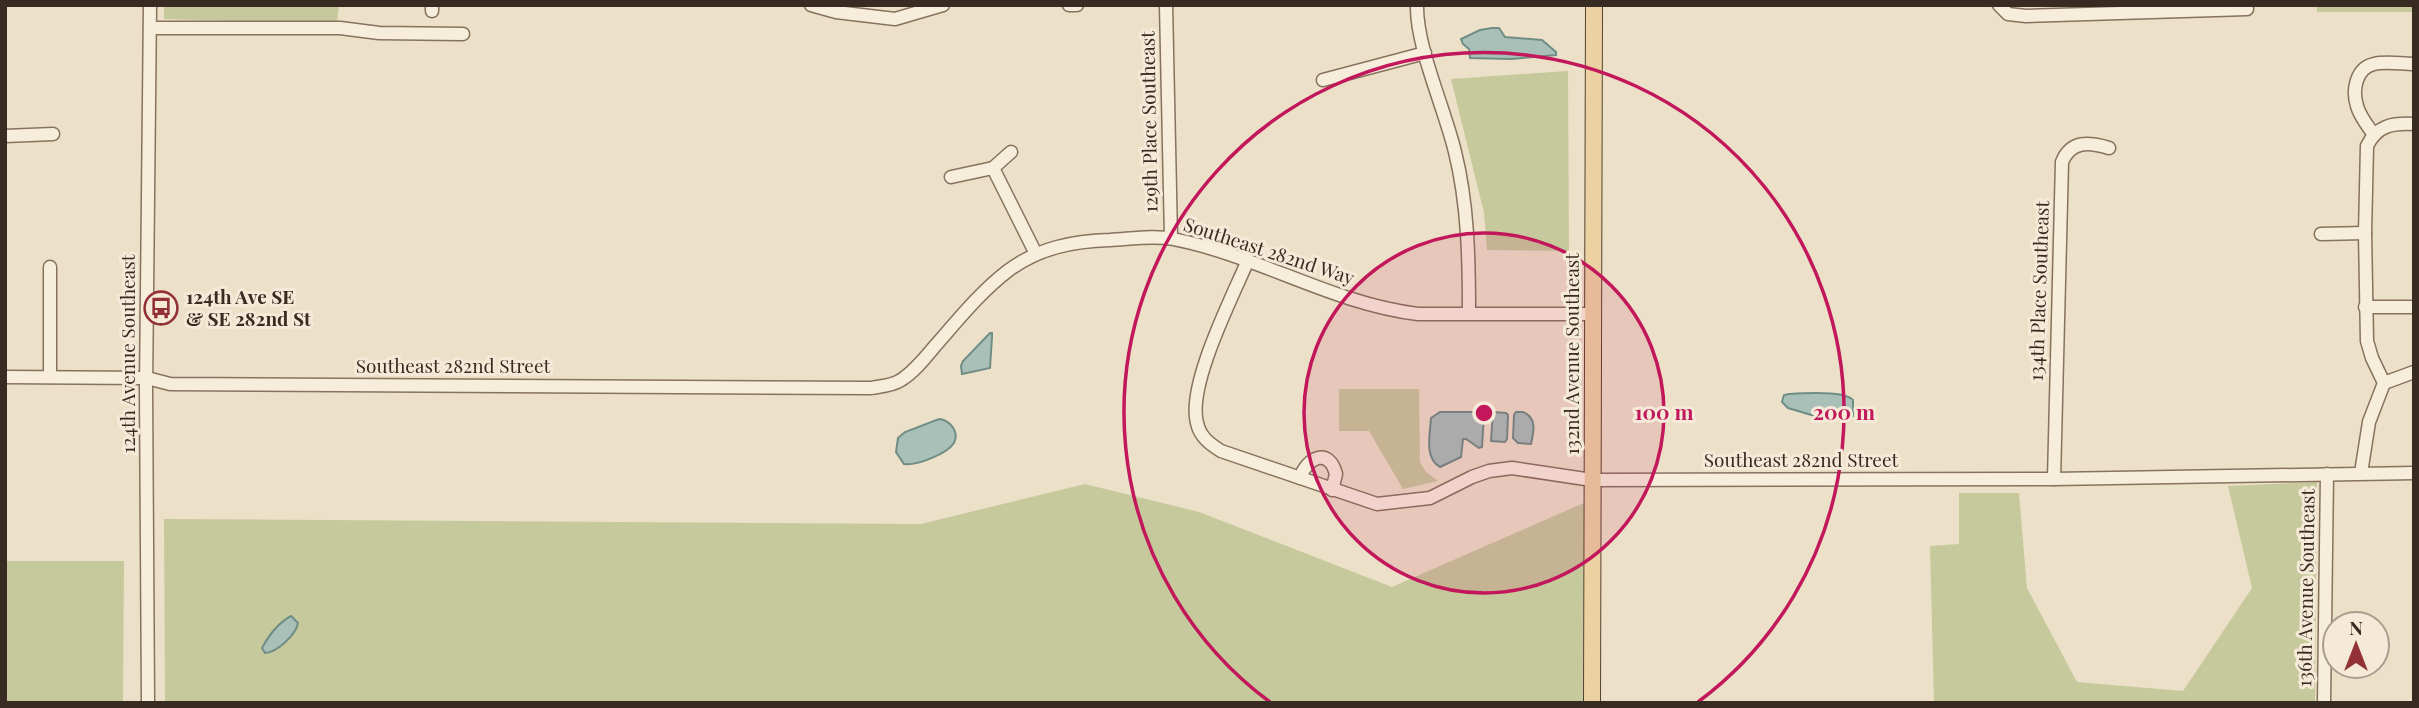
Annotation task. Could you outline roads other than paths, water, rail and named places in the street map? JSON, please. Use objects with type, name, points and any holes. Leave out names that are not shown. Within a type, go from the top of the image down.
[{"type":"main road","name":"132nd Avenue Southeast","points":[[1592,703],[1594,5]]},
{"type":"street","name":"124th Avenue Southeast","points":[[148,703],[146,379],[150,5]]},
{"type":"street","points":[[811,5],[836,12],[895,19],[943,5]]},
{"type":"street","points":[[1069,5],[1077,5]]},
{"type":"street","name":"129th Place Southeast","points":[[1166,5],[1171,238]]},
{"type":"street","points":[[1417,5],[1425,53],[1456,153],[1465,207],[1469,256],[1469,313]]},
{"type":"street","points":[[2004,9],[2025,16],[2247,9]]},
{"type":"street","points":[[150,28],[340,28],[379,33],[463,34]]},
{"type":"street","points":[[1323,80],[1425,53]]},
{"type":"street","points":[[2374,135],[2356,104],[2356,80],[2364,68],[2376,63],[2414,64]]},
{"type":"street","points":[[2361,473],[2369,422],[2384,383],[2367,341],[2367,146],[2374,135],[2395,123],[2414,124]]},
{"type":"street","points":[[5,136],[53,134]]},
{"type":"street","name":"134th Place Southeast","points":[[2054,479],[2062,162],[2069,150],[2081,143],[2089,142],[2109,148]]},
{"type":"street","points":[[951,177],[993,168],[1011,152]]},
{"type":"street","points":[[993,168],[1036,254]]},
{"type":"street","points":[[2321,234],[2365,233]]},
{"type":"street","name":"Southeast 282nd Way","points":[[901,381],[993,283],[1011,269],[1036,254],[1088,240],[1171,238],[1248,260],[1348,297],[1398,312],[1593,314]]},
{"type":"street","name":"Southeast 282nd Street","points":[[1248,260],[1196,390],[1197,426],[1207,442],[1221,451],[1377,503],[1430,498],[1472,477],[1489,471],[1512,468],[1592,480],[2054,479],[2414,473]]},
{"type":"street","points":[[50,267],[50,377]]},
{"type":"street","points":[[2365,307],[2414,307]]},
{"type":"street","points":[[2384,383],[2414,372]]},
{"type":"street","name":"Southeast 282nd Street","points":[[5,377],[146,379],[170,384],[870,388],[901,381]]},
{"type":"street","points":[[1300,478],[1306,464],[1312,460],[1325,459],[1331,462],[1336,474],[1332,489]]},
{"type":"street","name":"136th Avenue Southeast","points":[[2324,703],[2327,474]]},
{"type":"water","points":[[1499,28],[1505,37],[1542,40],[1556,55],[1511,59],[1470,58],[1469,49],[1461,39],[1480,30]]},
{"type":"water","points":[[990,333],[990,368],[962,374],[963,361]]},
{"type":"water","points":[[1824,393],[1849,397],[1853,400],[1853,416],[1839,418],[1830,413],[1818,417],[1788,408],[1782,402],[1784,395]]},
{"type":"water","points":[[1440,412],[1483,412],[1484,415],[1482,447],[1463,439],[1461,457],[1440,467],[1432,458],[1429,446],[1431,418]]},
{"type":"water","points":[[1493,412],[1508,415],[1505,442],[1491,441]]},
{"type":"water","points":[[1516,412],[1523,412],[1532,421],[1531,444],[1518,443],[1513,438],[1514,415]]},
{"type":"water","points":[[939,419],[953,427],[956,434],[954,443],[931,458],[904,464],[896,452],[898,438],[905,432]]},
{"type":"water","points":[[291,616],[298,623],[294,633],[280,647],[265,653],[262,648],[268,638]]},
{"type":"place","name":"124th Ave SE & SE 282nd St","points":[[161,308]]}]
